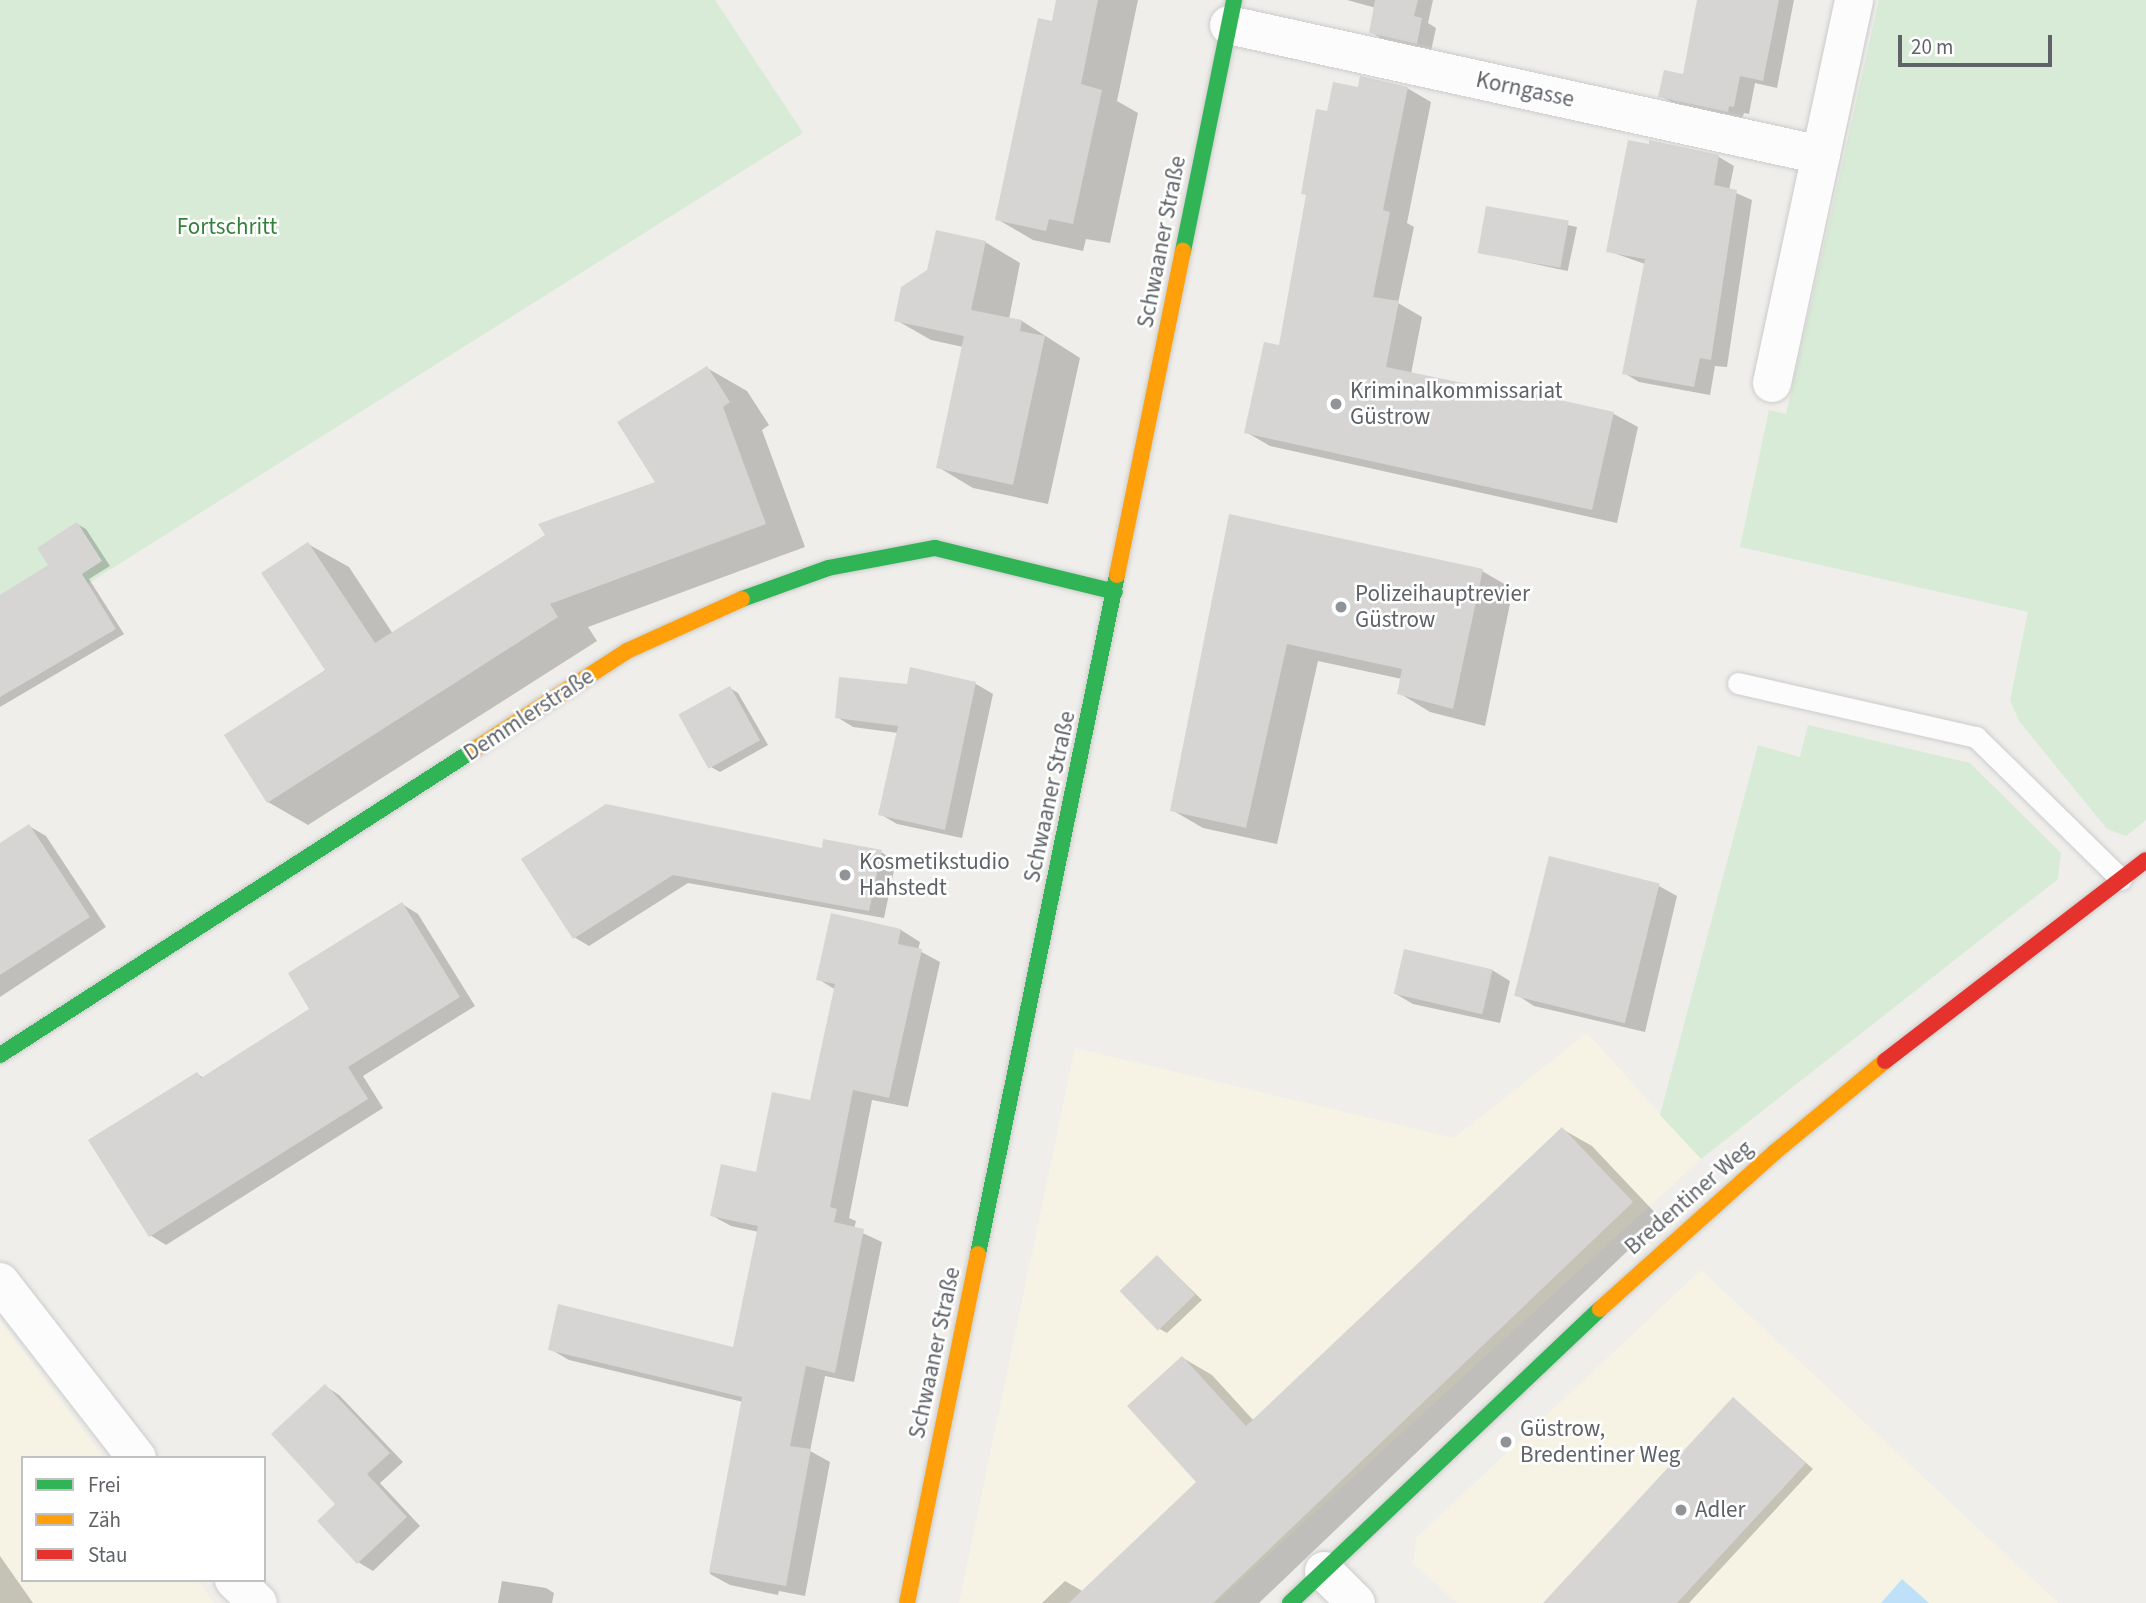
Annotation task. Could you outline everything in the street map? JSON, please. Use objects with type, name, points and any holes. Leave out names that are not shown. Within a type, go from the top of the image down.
[{"type":"street","points":[[1772,383],[1854,0]]},
{"type":"street","name":"Korngasse","points":[[1231,12],[1821,155]]},
{"type":"street","name":"Schwaaner Straße","points":[[907,1603],[1231,12]]},
{"type":"street","name":"Demmlerstraße","points":[[0,1055],[627,651],[702,614],[828,568],[936,548],[1115,592]]},
{"type":"street","name":"Bredentiner Weg","points":[[1290,1603],[1644,1267],[1775,1152],[1931,1023],[2146,860]]},
{"type":"street","points":[[0,1282],[135,1456]]},
{"type":"street","points":[[1324,1571],[1356,1603]]},
{"type":"street","points":[[236,1582],[258,1603]]},
{"type":"lane","points":[[1738,683],[1976,737],[2120,879]]},
{"type":"shaded area","points":[[1587,1033],[1701,1159],[1216,1603],[959,1603],[1075,1048],[1454,1138]]},
{"type":"shaded area","points":[[1701,1270],[2058,1603],[1457,1603],[1414,1564],[1416,1538]]},
{"type":"shaded area","points":[[0,1320],[102,1456],[21,1456],[21,1582],[198,1582],[214,1603],[0,1603]]},
{"type":"green space","name":"Fortschritt","points":[[0,0],[715,0],[803,133],[0,639]]},
{"type":"green space","points":[[1879,0],[2146,0],[2146,820],[2126,836],[2107,829],[2019,721],[2010,700],[2028,612],[1740,547],[1769,410],[1786,414]]},
{"type":"green space","points":[[1808,725],[1970,763],[2061,853],[2058,879],[1701,1159],[1660,1115],[1758,745],[1800,757]]},
{"type":"water","points":[[1902,1579],[1929,1603],[1881,1603]]},
{"type":"building","points":[[1056,0],[1098,0],[1081,84],[1102,90],[1073,224],[1049,219],[1046,231],[995,220],[1038,18],[1052,21]]},
{"type":"building","points":[[1375,0],[1418,0],[1414,16],[1422,18],[1417,44],[1369,33]]},
{"type":"building","points":[[1697,0],[1779,0],[1763,81],[1740,76],[1734,107],[1729,106],[1728,112],[1658,97],[1664,70],[1683,74]]},
{"type":"building","points":[[1360,76],[1408,87],[1383,210],[1390,212],[1373,297],[1399,301],[1386,367],[1482,387],[1483,383],[1614,412],[1592,510],[1244,433],[1264,342],[1279,345],[1306,195],[1301,194],[1316,109],[1327,111],[1333,82],[1358,87]]},
{"type":"building","points":[[1628,140],[1649,144],[1649,140],[1719,155],[1714,185],[1737,190],[1711,360],[1700,358],[1694,387],[1622,374],[1645,259],[1606,252]]},
{"type":"building","points":[[1486,206],[1569,221],[1560,268],[1478,253]]},
{"type":"building","points":[[936,230],[986,241],[971,310],[1022,320],[1020,331],[1045,336],[1013,485],[936,468],[964,336],[894,321],[901,287],[927,270]]},
{"type":"building","points":[[707,366],[730,402],[723,407],[766,524],[550,604],[558,617],[267,803],[224,735],[325,670],[261,573],[308,542],[375,643],[545,535],[538,524],[655,482],[617,422]]},
{"type":"building","name":"Polizeihauptrevier Güstrow","points":[[1229,514],[1483,569],[1453,709],[1397,694],[1402,669],[1287,644],[1246,828],[1170,811]]},
{"type":"building","points":[[77,522],[102,561],[82,574],[116,629],[0,697],[0,595],[48,565],[37,548]]},
{"type":"building","points":[[910,667],[976,682],[945,830],[878,815],[898,726],[835,718],[839,677],[907,684]]},
{"type":"building","points":[[730,686],[760,740],[708,769],[678,715]]},
{"type":"building","points":[[606,804],[822,848],[823,839],[882,850],[869,911],[673,875],[573,939],[521,859]]},
{"type":"building","points":[[29,824],[90,917],[0,975],[0,843]]},
{"type":"building","points":[[1549,856],[1660,884],[1625,1023],[1514,996]]},
{"type":"building","points":[[402,902],[460,997],[348,1067],[368,1099],[149,1237],[88,1140],[197,1072],[201,1078],[309,1009],[288,973]]},
{"type":"building","points":[[831,913],[901,929],[898,944],[922,949],[889,1098],[853,1090],[830,1207],[837,1209],[834,1222],[864,1229],[835,1373],[806,1366],[790,1446],[811,1449],[786,1586],[709,1572],[742,1397],[548,1350],[558,1304],[733,1347],[758,1226],[710,1216],[721,1164],[756,1172],[772,1092],[810,1100],[835,984],[816,980]]},
{"type":"building","points":[[1404,949],[1493,969],[1482,1014],[1394,994]]},
{"type":"building","points":[[1562,1127],[1633,1202],[1213,1603],[1069,1603],[1196,1482],[1127,1406],[1182,1356],[1246,1426]]},
{"type":"building","points":[[1157,1255],[1195,1295],[1158,1331],[1120,1291]]},
{"type":"building","points":[[325,1384],[390,1453],[367,1474],[407,1517],[357,1564],[317,1521],[335,1504],[271,1434]]},
{"type":"building","points":[[1733,1397],[1806,1463],[1677,1603],[1543,1603]]},
{"type":"traffic: fast","points":[[1183,251],[1234,0]]},
{"type":"traffic: fast","points":[[742,599],[828,568],[935,548],[1115,592]]},
{"type":"traffic: fast","points":[[978,1254],[1117,575]]},
{"type":"traffic: fast","points":[[0,1055],[472,751]]},
{"type":"traffic: fast","points":[[1290,1603],[1600,1309]]},
{"type":"traffic: slow","points":[[1117,575],[1183,251]]},
{"type":"traffic: slow","points":[[472,751],[627,651],[742,599]]},
{"type":"traffic: slow","points":[[1600,1309],[1775,1152],[1885,1061]]},
{"type":"traffic: slow","points":[[907,1603],[978,1254]]},
{"type":"traffic: jam","points":[[1885,1061],[2146,860]]},
{"type":"place","name":"Kriminalkommissariat Güstrow","points":[[1336,404]]},
{"type":"place","name":"Polizeihauptrevier Güstrow","points":[[1341,607]]},
{"type":"place","name":"Kosmetikstudio Hahstedt","points":[[845,875]]},
{"type":"place","name":"Güstrow, Bredentiner Weg","points":[[1506,1442]]},
{"type":"place","name":"Adler","points":[[1681,1510]]}]
